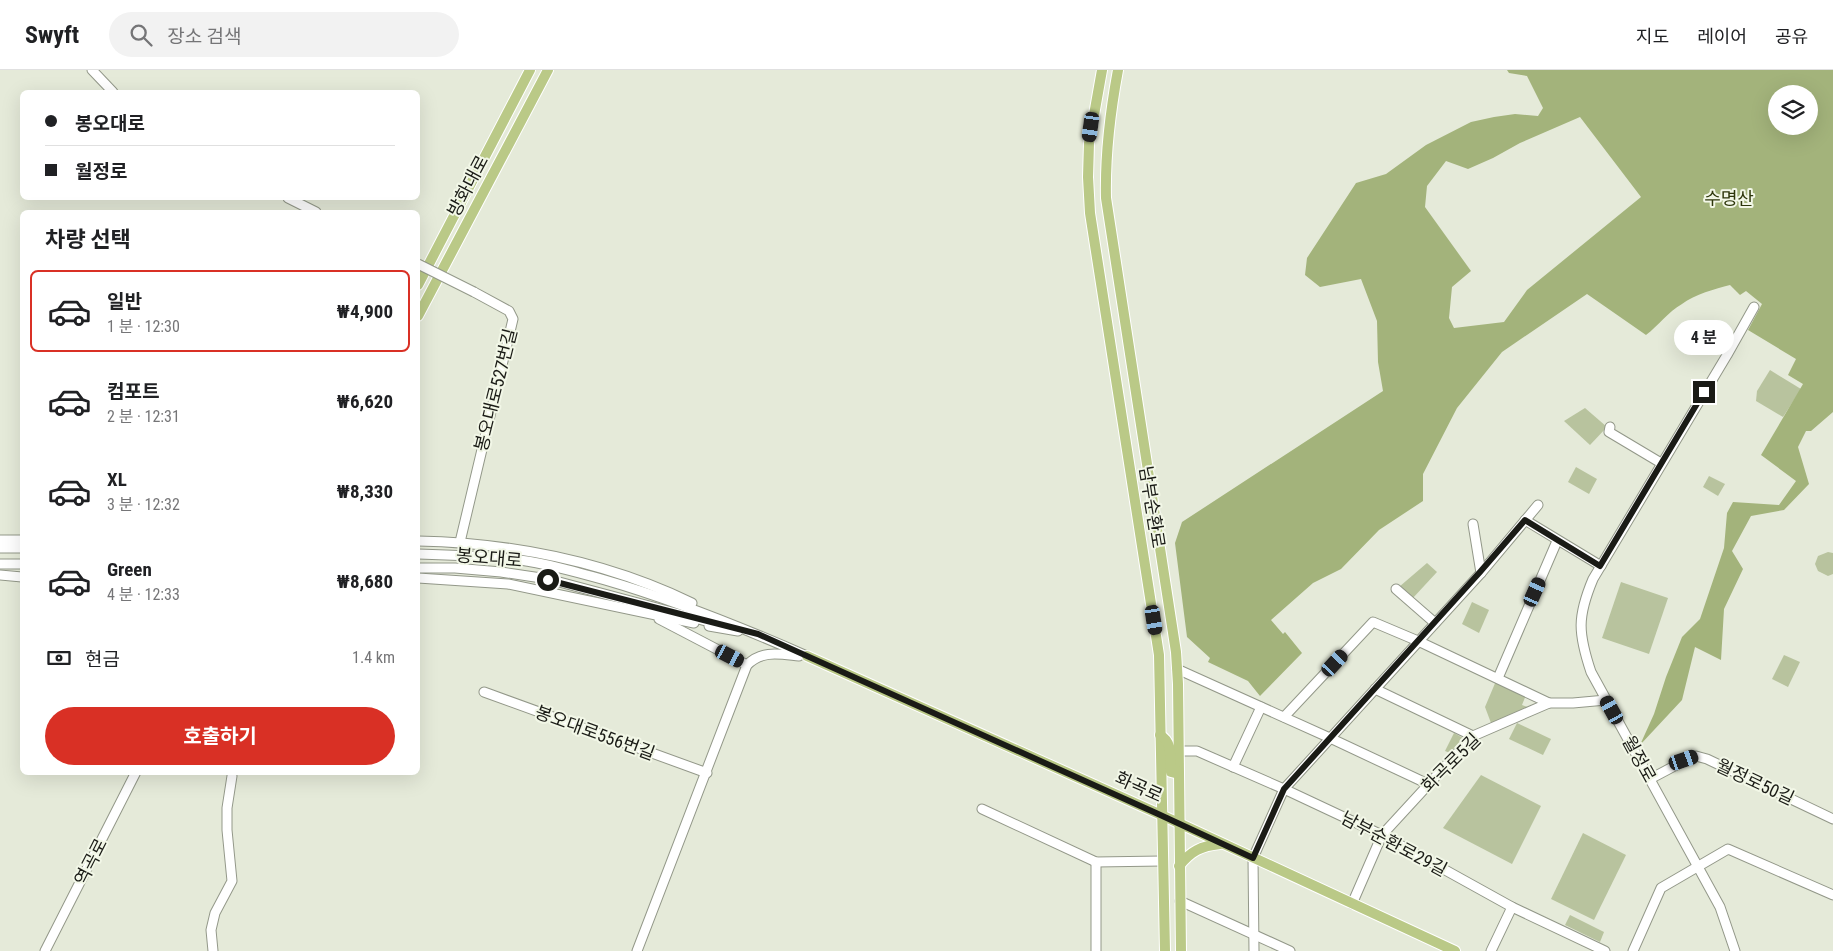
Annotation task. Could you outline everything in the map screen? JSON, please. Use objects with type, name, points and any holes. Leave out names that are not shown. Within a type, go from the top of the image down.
[{"type":"main road","name":"방화대로","points":[[420,281],[530,70]]},
{"type":"main road","name":"방화대로","points":[[420,312],[548,70]]},
{"type":"main road","name":"남부순환로","points":[[1102,70],[1089,143],[1090,213],[1159,655],[1165,951]]},
{"type":"main road","name":"남부순환로","points":[[1118,70],[1106,146],[1106,198],[1176,652],[1181,951]]},
{"type":"main road","name":"화곡로","points":[[807,656],[1162,815],[1455,951]]},
{"type":"main road","points":[[1160,735],[1168,741],[1171,772],[1175,773],[1178,771]]},
{"type":"main road","points":[[1180,866],[1188,856],[1201,847],[1222,844]]},
{"type":"main road","points":[[1162,863],[1167,859],[1173,860],[1175,881],[1180,884]]},
{"type":"street","points":[[94,73],[111,90]]},
{"type":"street","points":[[292,200],[312,210]]},
{"type":"street","name":"봉오대로527번길","points":[[420,265],[509,311],[513,319],[460,542]]},
{"type":"street","name":"월정로","points":[[1735,951],[1720,907],[1591,672],[1580,632],[1581,614],[1586,595],[1600,566],[1727,355],[1754,306]]},
{"type":"street","points":[[1610,427],[1609,432],[1662,463]]},
{"type":"street","points":[[1254,951],[1253,858],[1284,789],[1435,623],[1538,505]]},
{"type":"street","points":[[1525,520],[1600,566]]},
{"type":"street","points":[[1474,524],[1480,572]]},
{"type":"street","points":[[0,540],[20,540]]},
{"type":"street","points":[[1498,678],[1557,541]]},
{"type":"street","points":[[420,542],[460,542],[526,551],[584,563],[656,586],[758,634]]},
{"type":"street","points":[[0,548],[20,548]]},
{"type":"street","name":"봉오대로","points":[[420,554],[520,560],[568,569],[653,594],[758,634],[807,656]]},
{"type":"street","points":[[0,564],[20,564]]},
{"type":"street","name":"봉오대로","points":[[420,568],[455,568],[548,580],[758,634]]},
{"type":"street","points":[[0,575],[20,577]]},
{"type":"street","points":[[420,578],[508,584],[571,596],[652,615],[758,634]]},
{"type":"street","points":[[1396,588],[1435,623]]},
{"type":"street","points":[[652,615],[747,665]]},
{"type":"street","points":[[1284,717],[1373,622],[1418,641],[1549,703]]},
{"type":"street","points":[[637,951],[747,665],[752,659],[762,654],[807,656]]},
{"type":"street","points":[[1177,669],[1428,784]]},
{"type":"street","points":[[1375,689],[1474,736]]},
{"type":"street","name":"봉오대로556번길","points":[[484,692],[706,773]]},
{"type":"street","name":"화곡로5길","points":[[1352,904],[1382,835],[1474,736],[1549,703],[1606,700]]},
{"type":"street","points":[[1233,767],[1261,707]]},
{"type":"street","name":"남부순환로29길","points":[[1178,751],[1197,751],[1284,789],[1382,835],[1512,907],[1605,951]]},
{"type":"street","name":"월정로50길","points":[[1650,779],[1684,760],[1696,756],[1707,759],[1833,818]]},
{"type":"street","name":"역곡로","points":[[45,951],[134,775]]},
{"type":"street","points":[[213,951],[211,930],[215,913],[232,881],[227,830],[227,808],[232,776]]},
{"type":"street","points":[[982,809],[1096,862],[1162,863]]},
{"type":"street","points":[[1633,951],[1661,888],[1728,849],[1833,895]]},
{"type":"street","points":[[1096,862],[1096,951]]},
{"type":"street","points":[[1180,901],[1290,951]]},
{"type":"street","points":[[1492,951],[1512,907]]},
{"type":"green space","name":"수명산","points":[[1507,70],[1833,70],[1833,412],[1811,431],[1806,431],[1798,447],[1809,484],[1784,510],[1751,516],[1732,551],[1743,569],[1724,609],[1721,660],[1695,647],[1682,700],[1640,745],[1654,714],[1682,637],[1700,619],[1724,548],[1727,513],[1733,502],[1779,505],[1796,481],[1761,455],[1803,384],[1788,375],[1796,359],[1748,330],[1762,304],[1746,291],[1740,295],[1730,285],[1705,292],[1687,300],[1646,335],[1587,294],[1502,352],[1457,408],[1423,474],[1423,501],[1379,530],[1341,569],[1313,583],[1271,620],[1283,634],[1285,632],[1302,653],[1260,696],[1248,681],[1208,662],[1210,658],[1187,637],[1175,543],[1182,522],[1383,391],[1378,362],[1377,321],[1361,279],[1320,287],[1305,275],[1307,258],[1356,183],[1386,174],[1426,145],[1471,122],[1515,114],[1538,116],[1543,108],[1527,76],[1509,73]],"holes":[[[1580,117],[1641,197],[1527,290],[1504,322],[1454,328],[1449,318],[1452,287],[1471,271],[1425,207],[1427,186],[1446,161],[1468,169],[1520,143]]]},
{"type":"green space","points":[[1681,328],[1687,328],[1698,335],[1696,340],[1690,344],[1682,345]]},
{"type":"green space","points":[[1770,370],[1801,389],[1783,417],[1756,401],[1757,391]]},
{"type":"green space","points":[[1585,408],[1607,427],[1590,445],[1564,421]]},
{"type":"green space","points":[[1576,467],[1597,479],[1589,494],[1568,482]]},
{"type":"green space","points":[[1709,476],[1725,484],[1718,496],[1703,487]]},
{"type":"green space","points":[[1828,552],[1833,553],[1833,574],[1828,576],[1818,571],[1815,564],[1818,556]]},
{"type":"green space","points":[[1427,563],[1437,572],[1412,599],[1399,587]]},
{"type":"green space","points":[[1621,582],[1668,598],[1649,654],[1602,638]]},
{"type":"green space","points":[[1472,602],[1489,610],[1479,633],[1462,624]]},
{"type":"green space","points":[[1784,655],[1800,662],[1788,687],[1772,679]]},
{"type":"green space","points":[[1496,681],[1526,695],[1522,705],[1530,708],[1491,723],[1485,707]]},
{"type":"green space","points":[[1517,723],[1551,739],[1543,755],[1509,739]]},
{"type":"green space","points":[[1454,733],[1463,738],[1450,753],[1445,751]]},
{"type":"green space","points":[[1481,775],[1541,806],[1512,864],[1443,828]]},
{"type":"green space","points":[[1583,833],[1626,855],[1594,920],[1551,899]]},
{"type":"green space","points":[[1570,915],[1604,932],[1600,942],[1565,925]]},
{"type":"route","points":[[548,580],[758,634],[1253,858],[1284,789],[1525,520],[1600,566],[1704,392]]}]
